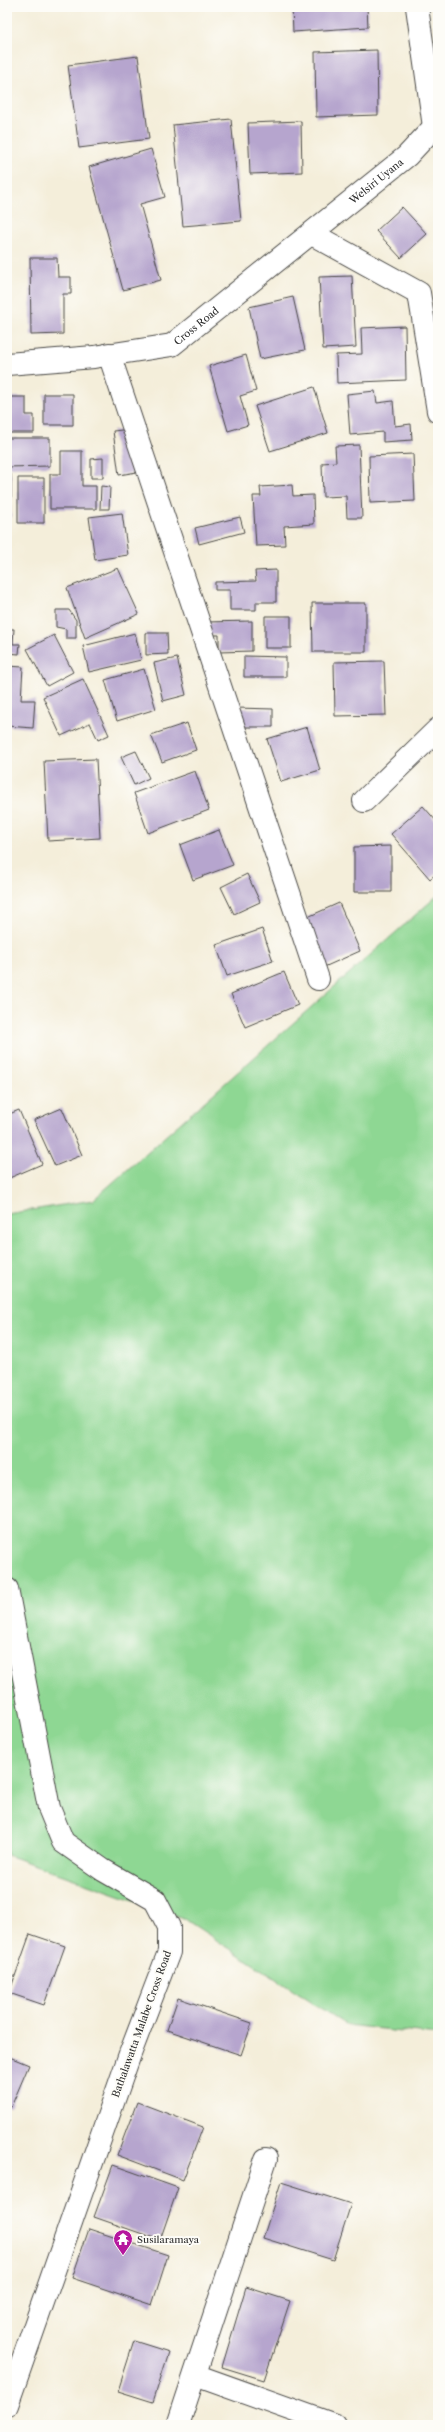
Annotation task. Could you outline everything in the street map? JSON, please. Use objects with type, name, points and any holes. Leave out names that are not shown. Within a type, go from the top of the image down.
[{"type":"street","points":[[417,7],[436,128]]},
{"type":"street","name":"Welsiri Uyana","points":[[312,234],[407,156],[436,128]]},
{"type":"street","points":[[312,234],[419,292],[438,411]]},
{"type":"street","name":"Cross Road","points":[[7,364],[109,354],[172,345],[312,234]]},
{"type":"street","points":[[109,354],[318,979]]},
{"type":"street","points":[[364,801],[438,729]]},
{"type":"street","name":"Bathalawatta Malabe Cross Road","points":[[7,1589],[49,1808],[63,1842],[103,1870],[155,1900],[169,1927],[169,1952],[130,2054],[7,2405]]},
{"type":"street","points":[[178,2425],[266,2158]]},
{"type":"street","points":[[195,2375],[334,2425]]},
{"type":"green space","points":[[438,895],[438,2035],[346,2025],[183,1918],[7,1855],[7,1214],[93,1200]]},
{"type":"building","points":[[292,7],[367,7],[368,27],[293,32]]},
{"type":"building","points":[[377,50],[378,115],[316,117],[315,52]]},
{"type":"building","points":[[138,56],[149,139],[79,148],[68,65]]},
{"type":"building","points":[[231,119],[241,221],[183,226],[173,125]]},
{"type":"building","points":[[301,121],[302,172],[250,174],[248,123]]},
{"type":"building","points":[[151,149],[165,197],[140,204],[161,280],[123,290],[89,167]]},
{"type":"building","points":[[402,207],[427,234],[401,258],[376,231]]},
{"type":"building","points":[[30,258],[57,258],[58,277],[71,277],[71,294],[63,294],[63,334],[31,335]]},
{"type":"building","points":[[352,276],[356,347],[323,349],[319,277]]},
{"type":"building","points":[[293,297],[305,350],[260,359],[249,307]]},
{"type":"building","points":[[405,326],[406,380],[337,383],[336,355],[362,354],[361,328]]},
{"type":"building","points":[[246,355],[256,391],[240,396],[248,425],[228,431],[209,366]]},
{"type":"building","points":[[314,387],[328,433],[270,451],[255,406]]},
{"type":"building","points":[[375,391],[377,403],[393,401],[395,426],[411,424],[412,440],[383,442],[383,432],[350,435],[347,394]]},
{"type":"building","points":[[44,394],[73,394],[73,425],[44,425]]},
{"type":"building","points":[[7,397],[26,397],[26,415],[34,415],[34,433],[7,433]]},
{"type":"building","points":[[131,429],[137,472],[119,475],[113,431]]},
{"type":"building","points":[[7,438],[50,438],[50,466],[7,467]]},
{"type":"building","points":[[359,445],[362,518],[347,518],[346,496],[323,497],[322,463],[336,462],[335,446]]},
{"type":"building","points":[[61,451],[82,451],[82,486],[96,486],[96,509],[50,509],[50,474],[61,474]]},
{"type":"building","points":[[413,454],[415,501],[370,503],[369,456]]},
{"type":"building","points":[[103,458],[103,478],[91,478],[91,459]]},
{"type":"building","points":[[7,474],[11,474],[11,517],[7,517]]},
{"type":"building","points":[[18,478],[44,478],[44,523],[18,523]]},
{"type":"building","points":[[292,485],[293,496],[313,495],[314,524],[284,526],[285,545],[256,546],[253,496],[261,496],[260,487]]},
{"type":"building","points":[[101,486],[110,487],[109,509],[100,509]]},
{"type":"building","points":[[122,513],[128,555],[95,560],[89,517]]},
{"type":"building","points":[[240,517],[244,532],[199,544],[195,528]]},
{"type":"building","points":[[118,568],[139,614],[85,638],[67,588]]},
{"type":"building","points":[[276,570],[276,602],[256,602],[256,610],[230,610],[230,590],[215,590],[215,582],[256,581],[255,571]]},
{"type":"building","points":[[312,603],[366,603],[366,652],[313,652]]},
{"type":"building","points":[[56,610],[69,610],[76,620],[76,638],[66,638],[66,629],[56,627]]},
{"type":"building","points":[[265,616],[291,616],[291,648],[265,648]]},
{"type":"building","points":[[252,621],[252,651],[219,652],[219,635],[206,635],[205,622]]},
{"type":"building","points":[[7,629],[14,629],[13,644],[20,644],[19,654],[7,653]]},
{"type":"building","points":[[135,633],[141,660],[89,672],[83,646]]},
{"type":"building","points":[[146,633],[167,633],[168,654],[146,655]]},
{"type":"building","points":[[54,635],[73,672],[47,686],[27,649]]},
{"type":"building","points":[[244,656],[286,657],[286,677],[244,677]]},
{"type":"building","points":[[177,658],[186,695],[163,701],[154,663]]},
{"type":"building","points":[[384,661],[386,715],[335,716],[334,662]]},
{"type":"building","points":[[7,666],[23,667],[21,700],[35,700],[33,728],[7,726]]},
{"type":"building","points":[[144,669],[156,709],[117,721],[105,680]]},
{"type":"building","points":[[83,679],[109,735],[98,740],[90,723],[61,736],[43,697]]},
{"type":"building","points":[[236,708],[273,709],[273,727],[235,727]]},
{"type":"building","points":[[187,723],[196,750],[162,762],[151,735]]},
{"type":"building","points":[[307,727],[320,770],[281,782],[267,739]]},
{"type":"building","points":[[136,751],[149,778],[134,785],[121,757]]},
{"type":"building","points":[[96,759],[100,838],[48,841],[44,761]]},
{"type":"building","points":[[195,771],[209,810],[148,833],[134,793]]},
{"type":"building","points":[[423,806],[438,823],[438,872],[430,879],[391,834]]},
{"type":"building","points":[[219,830],[233,865],[193,880],[180,845]]},
{"type":"building","points":[[391,846],[391,892],[354,892],[354,847]]},
{"type":"building","points":[[247,874],[260,902],[234,914],[221,887]]},
{"type":"building","points":[[339,903],[360,951],[322,968],[301,920]]},
{"type":"building","points":[[262,929],[273,961],[227,976],[216,945]]},
{"type":"building","points":[[284,972],[298,1005],[245,1027],[231,994]]},
{"type":"building","points":[[62,1108],[82,1155],[55,1166],[34,1120]]},
{"type":"building","points":[[19,1110],[42,1164],[7,1179],[7,1115]]},
{"type":"building","points":[[30,1934],[65,1946],[44,2005],[9,1993]]},
{"type":"building","points":[[178,1998],[252,2023],[241,2055],[167,2030]]},
{"type":"building","points":[[7,2056],[29,2065],[11,2107],[7,2106]]},
{"type":"building","points":[[137,2102],[203,2127],[183,2180],[117,2155]]},
{"type":"building","points":[[113,2165],[178,2188],[160,2240],[94,2217]]},
{"type":"building","points":[[281,2182],[351,2204],[333,2260],[263,2238]]},
{"type":"building","points":[[89,2229],[168,2255],[152,2305],[72,2278]]},
{"type":"building","points":[[246,2287],[290,2301],[264,2380],[222,2367]]},
{"type":"building","points":[[134,2341],[169,2352],[153,2402],[118,2391]]},
{"type":"place","name":"Susilaramaya","points":[[123,2256]]}]
